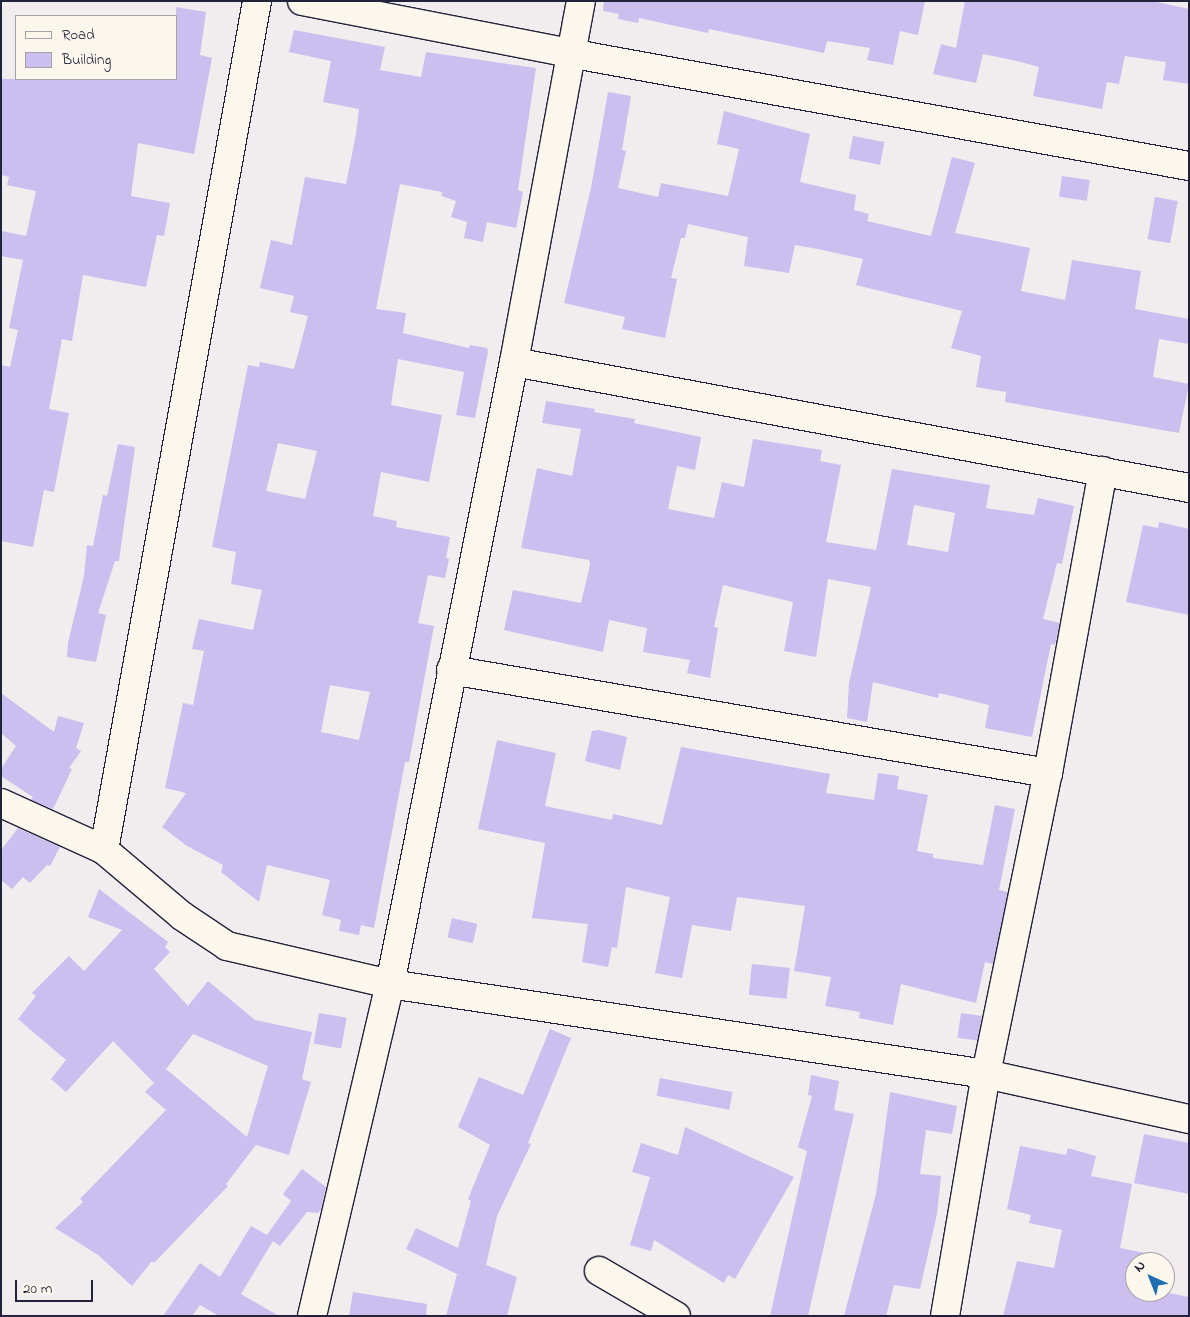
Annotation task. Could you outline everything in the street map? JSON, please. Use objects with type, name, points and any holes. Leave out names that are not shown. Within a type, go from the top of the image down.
[{"type":"street","points":[[104,850],[257,1]]},
{"type":"street","points":[[302,1],[569,53],[1189,166]]},
{"type":"street","points":[[312,1316],[390,984],[451,670],[514,362],[569,53],[581,1]]},
{"type":"street","points":[[514,362],[1189,488]]},
{"type":"street","points":[[946,1316],[986,1074],[1048,773],[1103,471]]},
{"type":"street","points":[[451,670],[1048,773]]},
{"type":"street","points":[[1,802],[104,850],[182,916],[227,946],[390,984],[986,1074],[1189,1119]]},
{"type":"street","points":[[599,1271],[676,1316]]},
{"type":"building","points":[[604,1],[925,1],[918,35],[900,31],[893,65],[867,60],[870,48],[827,41],[824,53],[709,29],[708,33],[639,18],[638,23],[618,19],[619,14],[603,11]]},
{"type":"building","points":[[965,1],[1152,1],[1189,9],[1189,84],[1163,80],[1166,62],[1125,56],[1119,84],[1107,82],[1102,109],[1033,96],[1039,67],[1017,61],[983,54],[976,83],[933,74],[941,44],[956,48]]},
{"type":"building","points":[[176,7],[206,12],[200,55],[212,58],[194,154],[138,143],[131,196],[170,203],[164,236],[157,235],[146,287],[83,275],[72,341],[62,339],[49,409],[69,413],[54,492],[44,490],[33,547],[1,541],[1,365],[10,367],[18,330],[9,328],[23,260],[1,256],[1,231],[26,236],[36,191],[7,185],[9,177],[1,175],[1,79],[178,80],[178,15],[176,15]]},
{"type":"building","points":[[294,30],[385,47],[380,70],[421,77],[426,52],[536,68],[518,190],[523,192],[516,228],[487,222],[483,242],[464,238],[467,222],[451,217],[456,201],[441,196],[442,192],[400,184],[376,309],[406,313],[403,333],[469,348],[470,345],[487,348],[488,352],[475,418],[456,415],[464,372],[398,359],[391,405],[442,415],[429,482],[381,472],[373,516],[397,521],[396,527],[450,537],[446,558],[449,559],[445,578],[428,575],[418,623],[434,626],[409,762],[405,762],[374,928],[361,925],[359,935],[339,931],[341,920],[322,915],[330,880],[267,865],[259,902],[221,872],[223,865],[187,846],[162,827],[186,793],[165,788],[183,703],[193,705],[204,651],[192,649],[199,619],[253,630],[262,590],[231,584],[236,552],[212,547],[248,365],[259,367],[260,362],[294,369],[308,316],[290,312],[294,296],[260,288],[271,240],[292,245],[305,177],[346,184],[356,134],[359,109],[323,102],[331,61],[289,52]],"holes":[[[278,443],[317,451],[305,499],[266,491]],[[330,685],[370,692],[359,740],[321,732]]]},
{"type":"building","points":[[608,92],[631,96],[622,150],[626,151],[618,188],[658,197],[661,183],[728,196],[739,149],[717,144],[724,111],[810,134],[800,182],[856,195],[854,210],[869,214],[867,221],[931,236],[952,157],[975,163],[955,233],[1030,248],[1021,291],[1065,300],[1072,260],[1141,271],[1135,309],[1189,319],[1189,344],[1159,339],[1153,377],[1189,384],[1179,433],[1005,402],[1006,392],[976,387],[981,356],[951,348],[962,311],[856,285],[863,259],[818,249],[795,245],[789,273],[744,266],[748,237],[688,224],[685,238],[681,238],[671,278],[677,279],[665,338],[622,329],[625,317],[564,303],[591,188]]},
{"type":"building","points":[[853,136],[884,142],[880,165],[849,159]]},
{"type":"building","points":[[1062,176],[1090,180],[1087,201],[1059,197]]},
{"type":"building","points":[[1155,197],[1178,201],[1170,243],[1148,239]]},
{"type":"building","points":[[546,401],[595,409],[594,412],[635,419],[634,423],[701,437],[695,470],[677,466],[668,509],[714,518],[722,482],[744,487],[753,439],[822,450],[820,461],[841,465],[826,542],[876,550],[892,469],[990,485],[986,508],[1034,515],[1038,498],[1074,506],[1062,564],[1057,563],[1043,619],[1060,623],[1055,645],[1051,644],[1032,737],[985,728],[989,705],[939,693],[938,698],[873,682],[867,722],[847,718],[849,683],[871,587],[828,579],[816,657],[784,651],[793,602],[723,585],[714,627],[718,628],[710,678],[687,673],[690,660],[643,652],[647,628],[609,620],[603,652],[504,630],[513,590],[581,603],[590,565],[589,560],[521,548],[537,468],[572,476],[581,429],[542,423]],"holes":[[[914,505],[955,513],[948,552],[907,545]]]},
{"type":"building","points":[[118,444],[135,447],[119,561],[115,561],[98,613],[106,615],[96,662],[67,657],[68,643],[84,576],[87,545],[93,546],[103,495],[107,496]]},
{"type":"building","points":[[1159,522],[1189,529],[1189,615],[1126,602],[1143,525],[1158,528]]},
{"type":"building","points":[[1,693],[54,732],[58,716],[84,723],[76,748],[81,751],[69,768],[72,769],[53,809],[31,800],[33,797],[1,776],[1,769],[16,746],[1,733]]},
{"type":"building","points":[[599,730],[627,737],[620,770],[585,761],[592,731]]},
{"type":"building","points":[[497,740],[556,753],[545,806],[612,820],[613,814],[662,825],[681,747],[830,774],[826,793],[874,800],[878,773],[899,776],[897,789],[928,795],[917,851],[933,854],[933,858],[983,865],[995,805],[1015,809],[999,890],[1008,892],[993,964],[985,962],[976,1003],[901,984],[893,1025],[859,1018],[860,1012],[825,1006],[831,977],[794,971],[805,906],[737,897],[731,931],[692,925],[682,978],[655,973],[670,897],[626,887],[617,948],[612,947],[608,967],[582,962],[588,924],[532,918],[545,843],[478,829]]},
{"type":"building","points":[[18,828],[60,847],[50,866],[47,865],[30,883],[23,877],[12,889],[1,880],[1,850]]},
{"type":"building","points":[[99,889],[168,942],[165,947],[170,952],[154,969],[188,1006],[208,981],[255,1020],[312,1032],[302,1079],[311,1082],[289,1155],[256,1145],[226,1184],[228,1186],[154,1263],[152,1261],[132,1286],[98,1255],[55,1228],[83,1202],[80,1199],[166,1110],[145,1092],[154,1083],[113,1041],[66,1092],[51,1079],[66,1060],[18,1019],[36,996],[32,993],[69,956],[84,971],[122,930],[88,917]],"holes":[[[193,1034],[268,1066],[247,1137],[166,1069]]]},
{"type":"building","points":[[452,918],[477,924],[473,943],[448,937]]},
{"type":"building","points":[[752,964],[790,968],[787,999],[749,995]]},
{"type":"building","points":[[319,1013],[347,1018],[341,1048],[314,1044]]},
{"type":"building","points":[[961,1013],[982,1016],[978,1041],[958,1038]]},
{"type":"building","points":[[550,1029],[571,1038],[528,1143],[531,1144],[497,1216],[486,1265],[517,1277],[507,1316],[446,1316],[457,1274],[406,1249],[416,1228],[458,1248],[471,1201],[468,1199],[490,1145],[458,1127],[479,1077],[523,1095]]},
{"type":"building","points":[[811,1075],[839,1081],[834,1110],[854,1114],[808,1316],[770,1316],[807,1151],[798,1147],[812,1096],[808,1095]]},
{"type":"building","points":[[660,1078],[733,1092],[729,1110],[657,1096]]},
{"type":"building","points":[[890,1092],[957,1106],[952,1134],[926,1130],[920,1174],[941,1176],[937,1214],[920,1289],[894,1285],[886,1316],[844,1316],[876,1194]]},
{"type":"building","points":[[685,1127],[794,1177],[735,1279],[728,1275],[724,1283],[654,1240],[651,1251],[630,1245],[650,1177],[632,1172],[641,1143],[678,1155]]},
{"type":"building","points":[[1144,1134],[1189,1143],[1189,1194],[1134,1183]]},
{"type":"building","points":[[1020,1146],[1066,1155],[1068,1148],[1096,1156],[1091,1176],[1132,1184],[1120,1248],[1141,1252],[1125,1252],[1125,1302],[1175,1302],[1175,1294],[1189,1297],[1189,1316],[1003,1316],[1017,1261],[1054,1268],[1062,1230],[1029,1223],[1031,1215],[1007,1209]]},
{"type":"building","points":[[302,1169],[326,1187],[321,1209],[318,1213],[307,1212],[280,1246],[273,1241],[241,1294],[279,1316],[219,1316],[200,1305],[192,1316],[163,1316],[200,1263],[220,1277],[251,1226],[267,1235],[291,1201],[283,1194]]},
{"type":"building","points":[[353,1292],[427,1304],[426,1316],[349,1316]]}]
